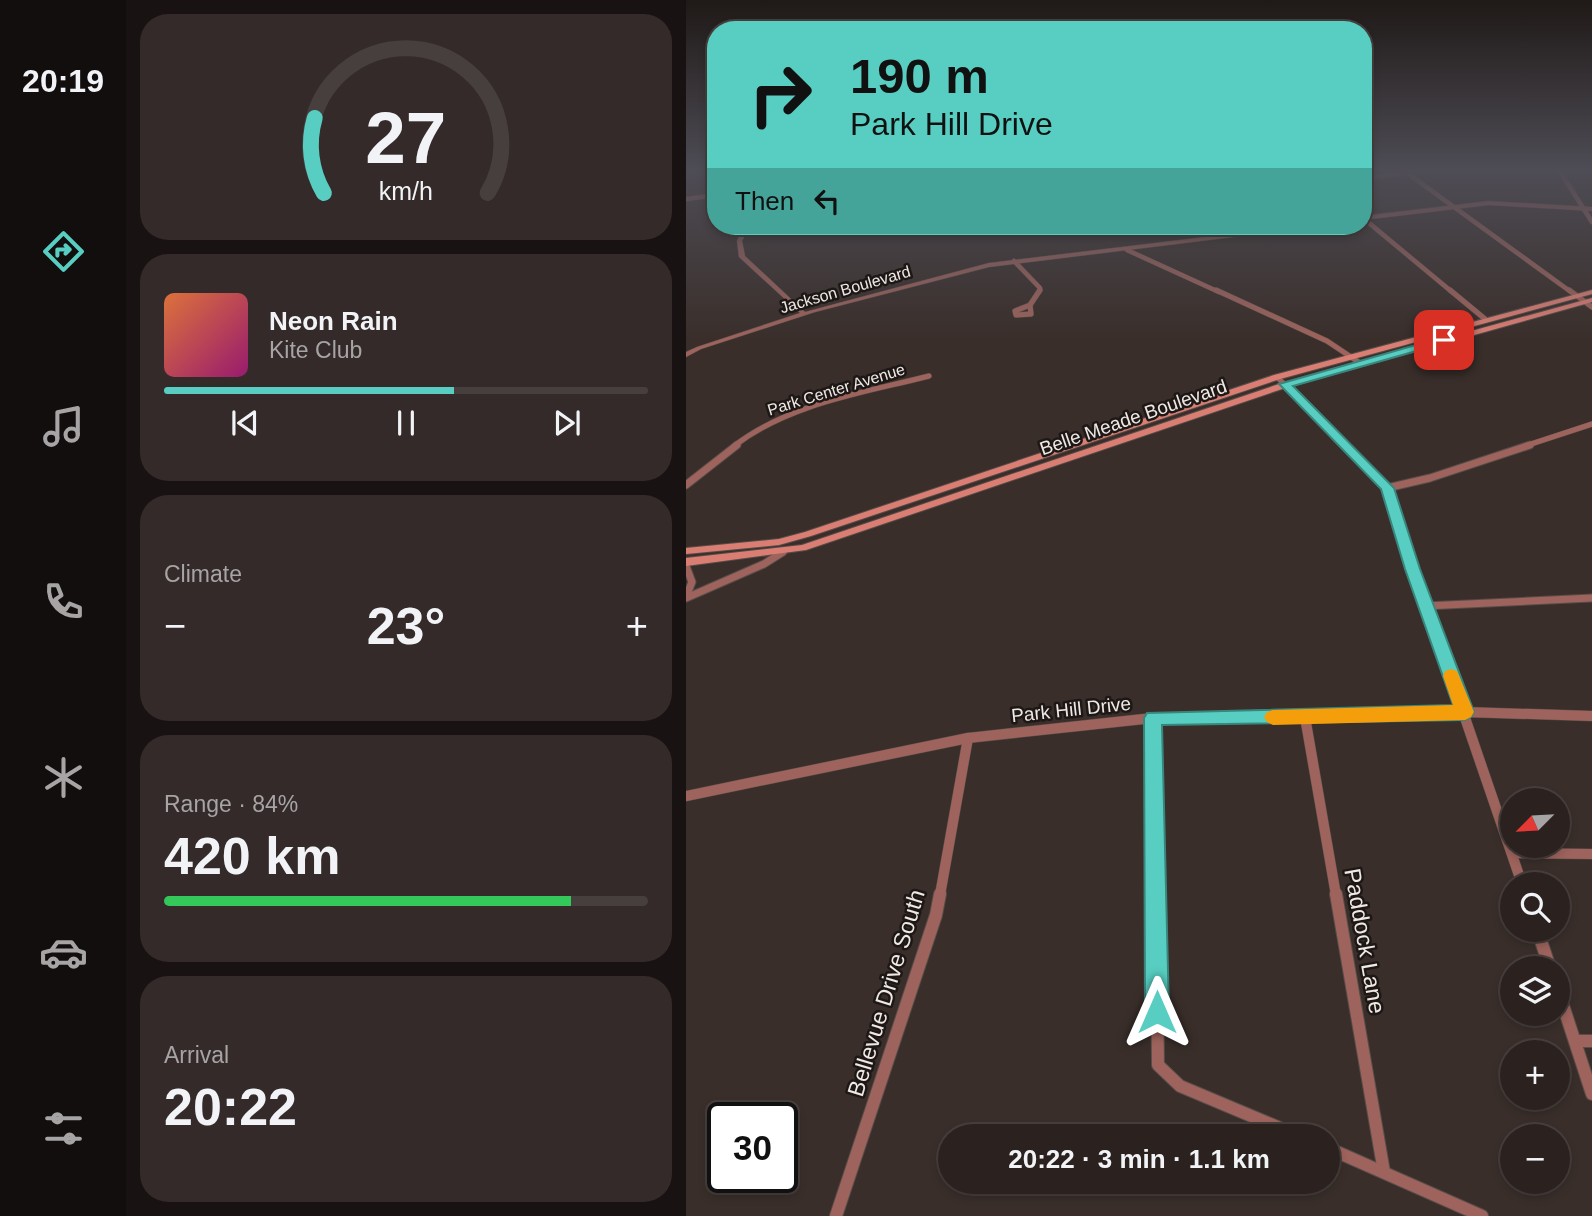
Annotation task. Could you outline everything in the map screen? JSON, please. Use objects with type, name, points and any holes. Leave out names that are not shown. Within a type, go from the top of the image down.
[{"type":"main road","name":"Belle Meade Boulevard","points":[[686,551],[783,547],[1108,432],[1278,377],[1592,292]]},
{"type":"main road","name":"Belle Meade Boulevard","points":[[686,564],[783,547],[892,519],[1285,384],[1589,303]]},
{"type":"main road","points":[[1485,320],[1495,326]]},
{"type":"main road","points":[[1149,419],[1158,427]]},
{"type":"main road","points":[[1108,432],[1116,441]]},
{"type":"street","points":[[1373,227],[1485,320]]},
{"type":"street","points":[[1479,227],[1574,297],[1589,303]]},
{"type":"street","points":[[741,235],[738,247],[742,257],[804,314]]},
{"type":"street","name":"Jackson Boulevard","points":[[686,355],[699,348],[804,314],[958,272],[1014,261],[1240,235]]},
{"type":"street","points":[[1127,250],[1292,323],[1327,341],[1360,363]]},
{"type":"street","points":[[1014,261],[1040,288],[1039,295],[1030,305]]},
{"type":"street","name":"Park Center Avenue","points":[[686,485],[749,436],[775,421],[929,376]]},
{"type":"street","points":[[1278,377],[1387,488],[1425,606],[1465,712],[1500,817]]},
{"type":"street","points":[[1387,488],[1430,478],[1592,424]]},
{"type":"street","points":[[686,598],[757,568],[783,547]]},
{"type":"street","points":[[686,564],[692,582],[686,598]]},
{"type":"street","points":[[1425,606],[1592,598]]},
{"type":"street","name":"Park Hill Drive","points":[[686,796],[968,737],[1153,718],[1465,712],[1592,716]]},
{"type":"street","name":"Paddock Lane","points":[[1305,717],[1384,1171]]},
{"type":"street","points":[[1153,718],[1158,1065],[1180,1086],[1270,1124]]},
{"type":"street","name":"Bellevue Drive South","points":[[836,1216],[936,915],[968,737]]},
{"type":"street","points":[[1570,854],[1592,854]]},
{"type":"street","points":[[1569,1026],[1592,1094]]},
{"type":"street","points":[[1574,1041],[1592,1041]]},
{"type":"street","points":[[1340,1153],[1482,1216]]},
{"type":"slow traffic","points":[[1273,717],[1465,712],[1451,676]]},
{"type":"route","points":[[1157,1012],[1153,718],[1465,712],[1412,569],[1387,488],[1285,384],[1444,340]]}]
